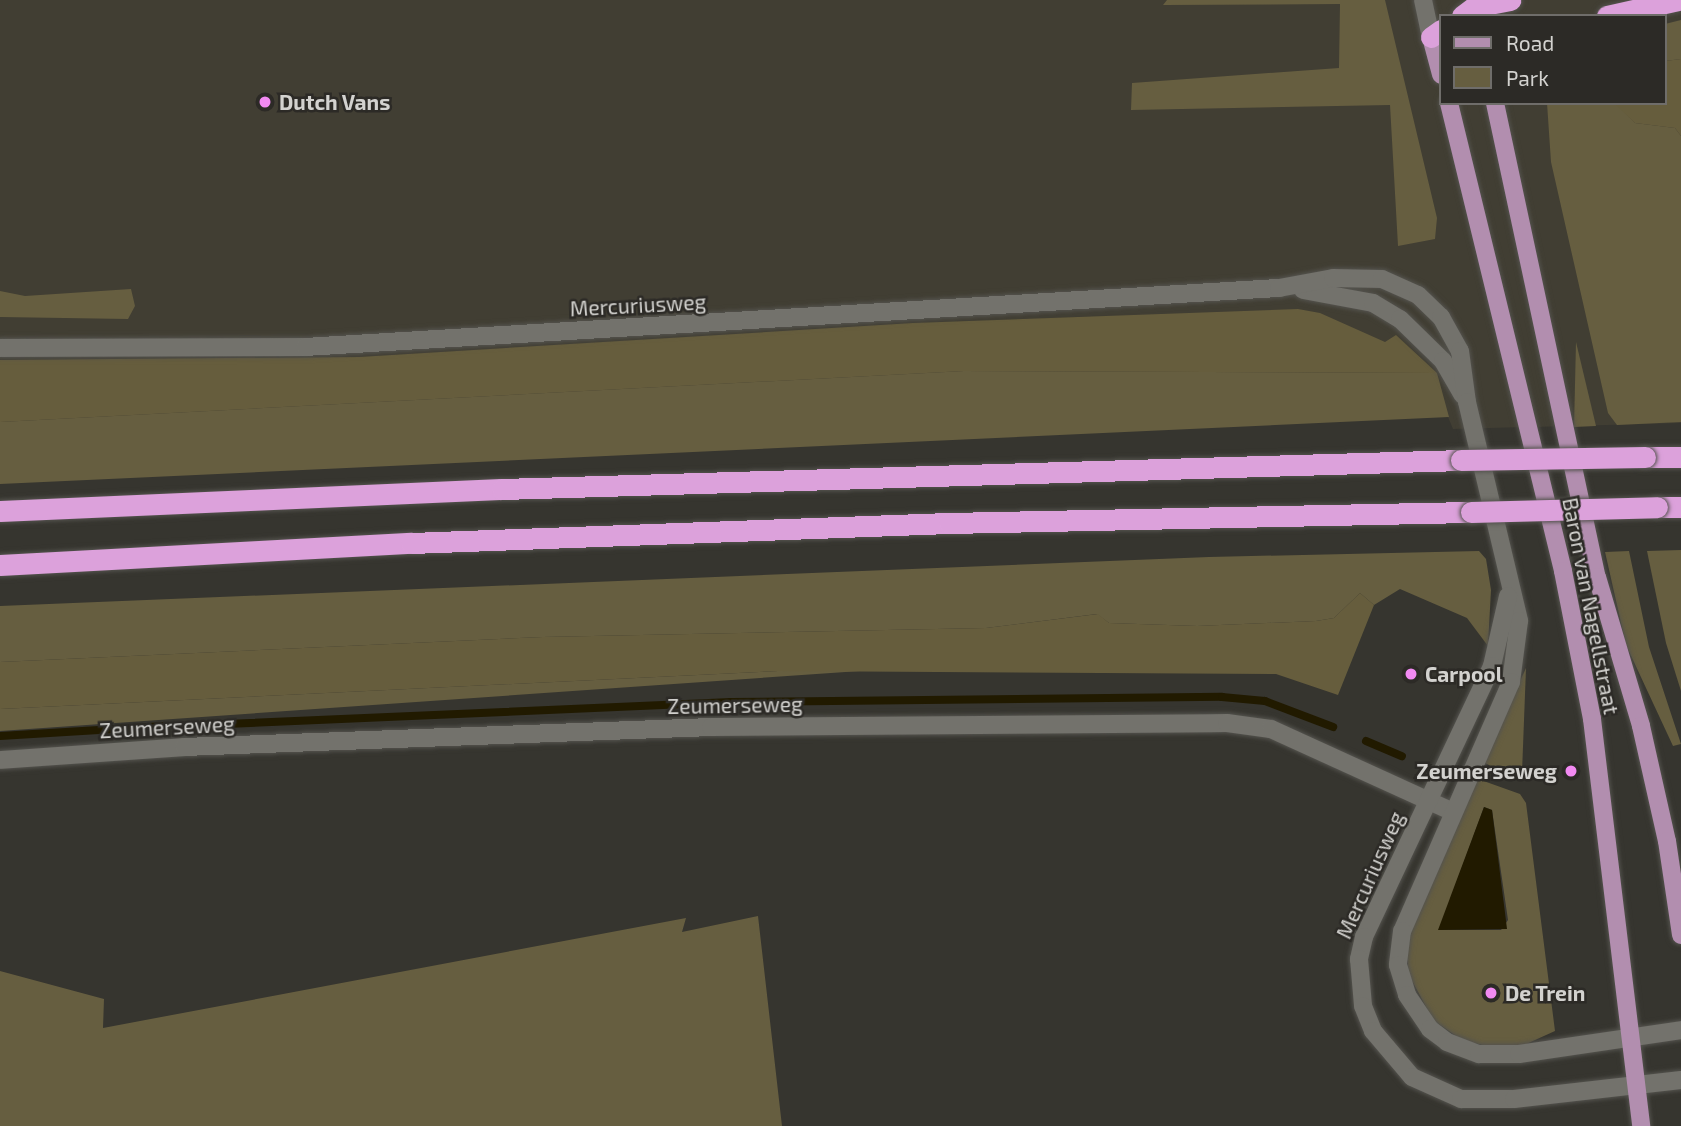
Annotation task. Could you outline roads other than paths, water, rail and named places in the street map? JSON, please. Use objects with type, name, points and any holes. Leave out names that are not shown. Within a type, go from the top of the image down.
[{"type":"highway","points":[[1471,10],[1510,0]]},
{"type":"highway","points":[[1616,14],[1678,0]]},
{"type":"highway","points":[[0,511],[655,484],[1461,460],[1681,457]]},
{"type":"highway","points":[[0,565],[411,543],[949,523],[1681,506]]},
{"type":"main road","points":[[1438,35],[1440,62]]},
{"type":"main road","name":"Baron van Nagellstraat","points":[[1449,105],[1563,571],[1592,719],[1641,1126]]},
{"type":"main road","name":"Baron van Nagellstraat","points":[[1495,105],[1594,564],[1641,726],[1667,841],[1681,935]]},
{"type":"street","points":[[1423,0],[1438,35]]},
{"type":"street","name":"Mercuriusweg","points":[[0,348],[304,347],[1279,288],[1333,278],[1382,279],[1418,295],[1441,317],[1460,351],[1467,402],[1518,621],[1511,682],[1399,940],[1401,978],[1417,1013],[1447,1042],[1479,1054],[1519,1054],[1630,1035],[1681,1030]]},
{"type":"street","name":"Mercuriusweg","points":[[1279,288],[1332,292],[1373,303],[1391,313],[1420,335],[1443,361],[1467,402]]},
{"type":"street","name":"Mercuriusweg","points":[[1509,586],[1506,621],[1492,666],[1364,936],[1359,959],[1363,1006],[1387,1050],[1412,1077],[1461,1098],[1490,1101],[1681,1080]]},
{"type":"street","name":"Zeumerseweg","points":[[0,760],[184,747],[711,727],[1227,723],[1271,729],[1453,812]]},
{"type":"waterway","points":[[204,725],[731,702],[1222,697],[1265,701],[1333,727]]},
{"type":"waterway","points":[[0,736],[165,726]]},
{"type":"waterway","points":[[1366,741],[1402,756]]},
{"type":"place","name":"Dutch Vans","points":[[265,102]]},
{"type":"place","name":"Carpool","points":[[1411,674]]},
{"type":"place","name":"Zeumerseweg","points":[[1571,771]]},
{"type":"place","name":"De Trein","points":[[1491,993]]}]
